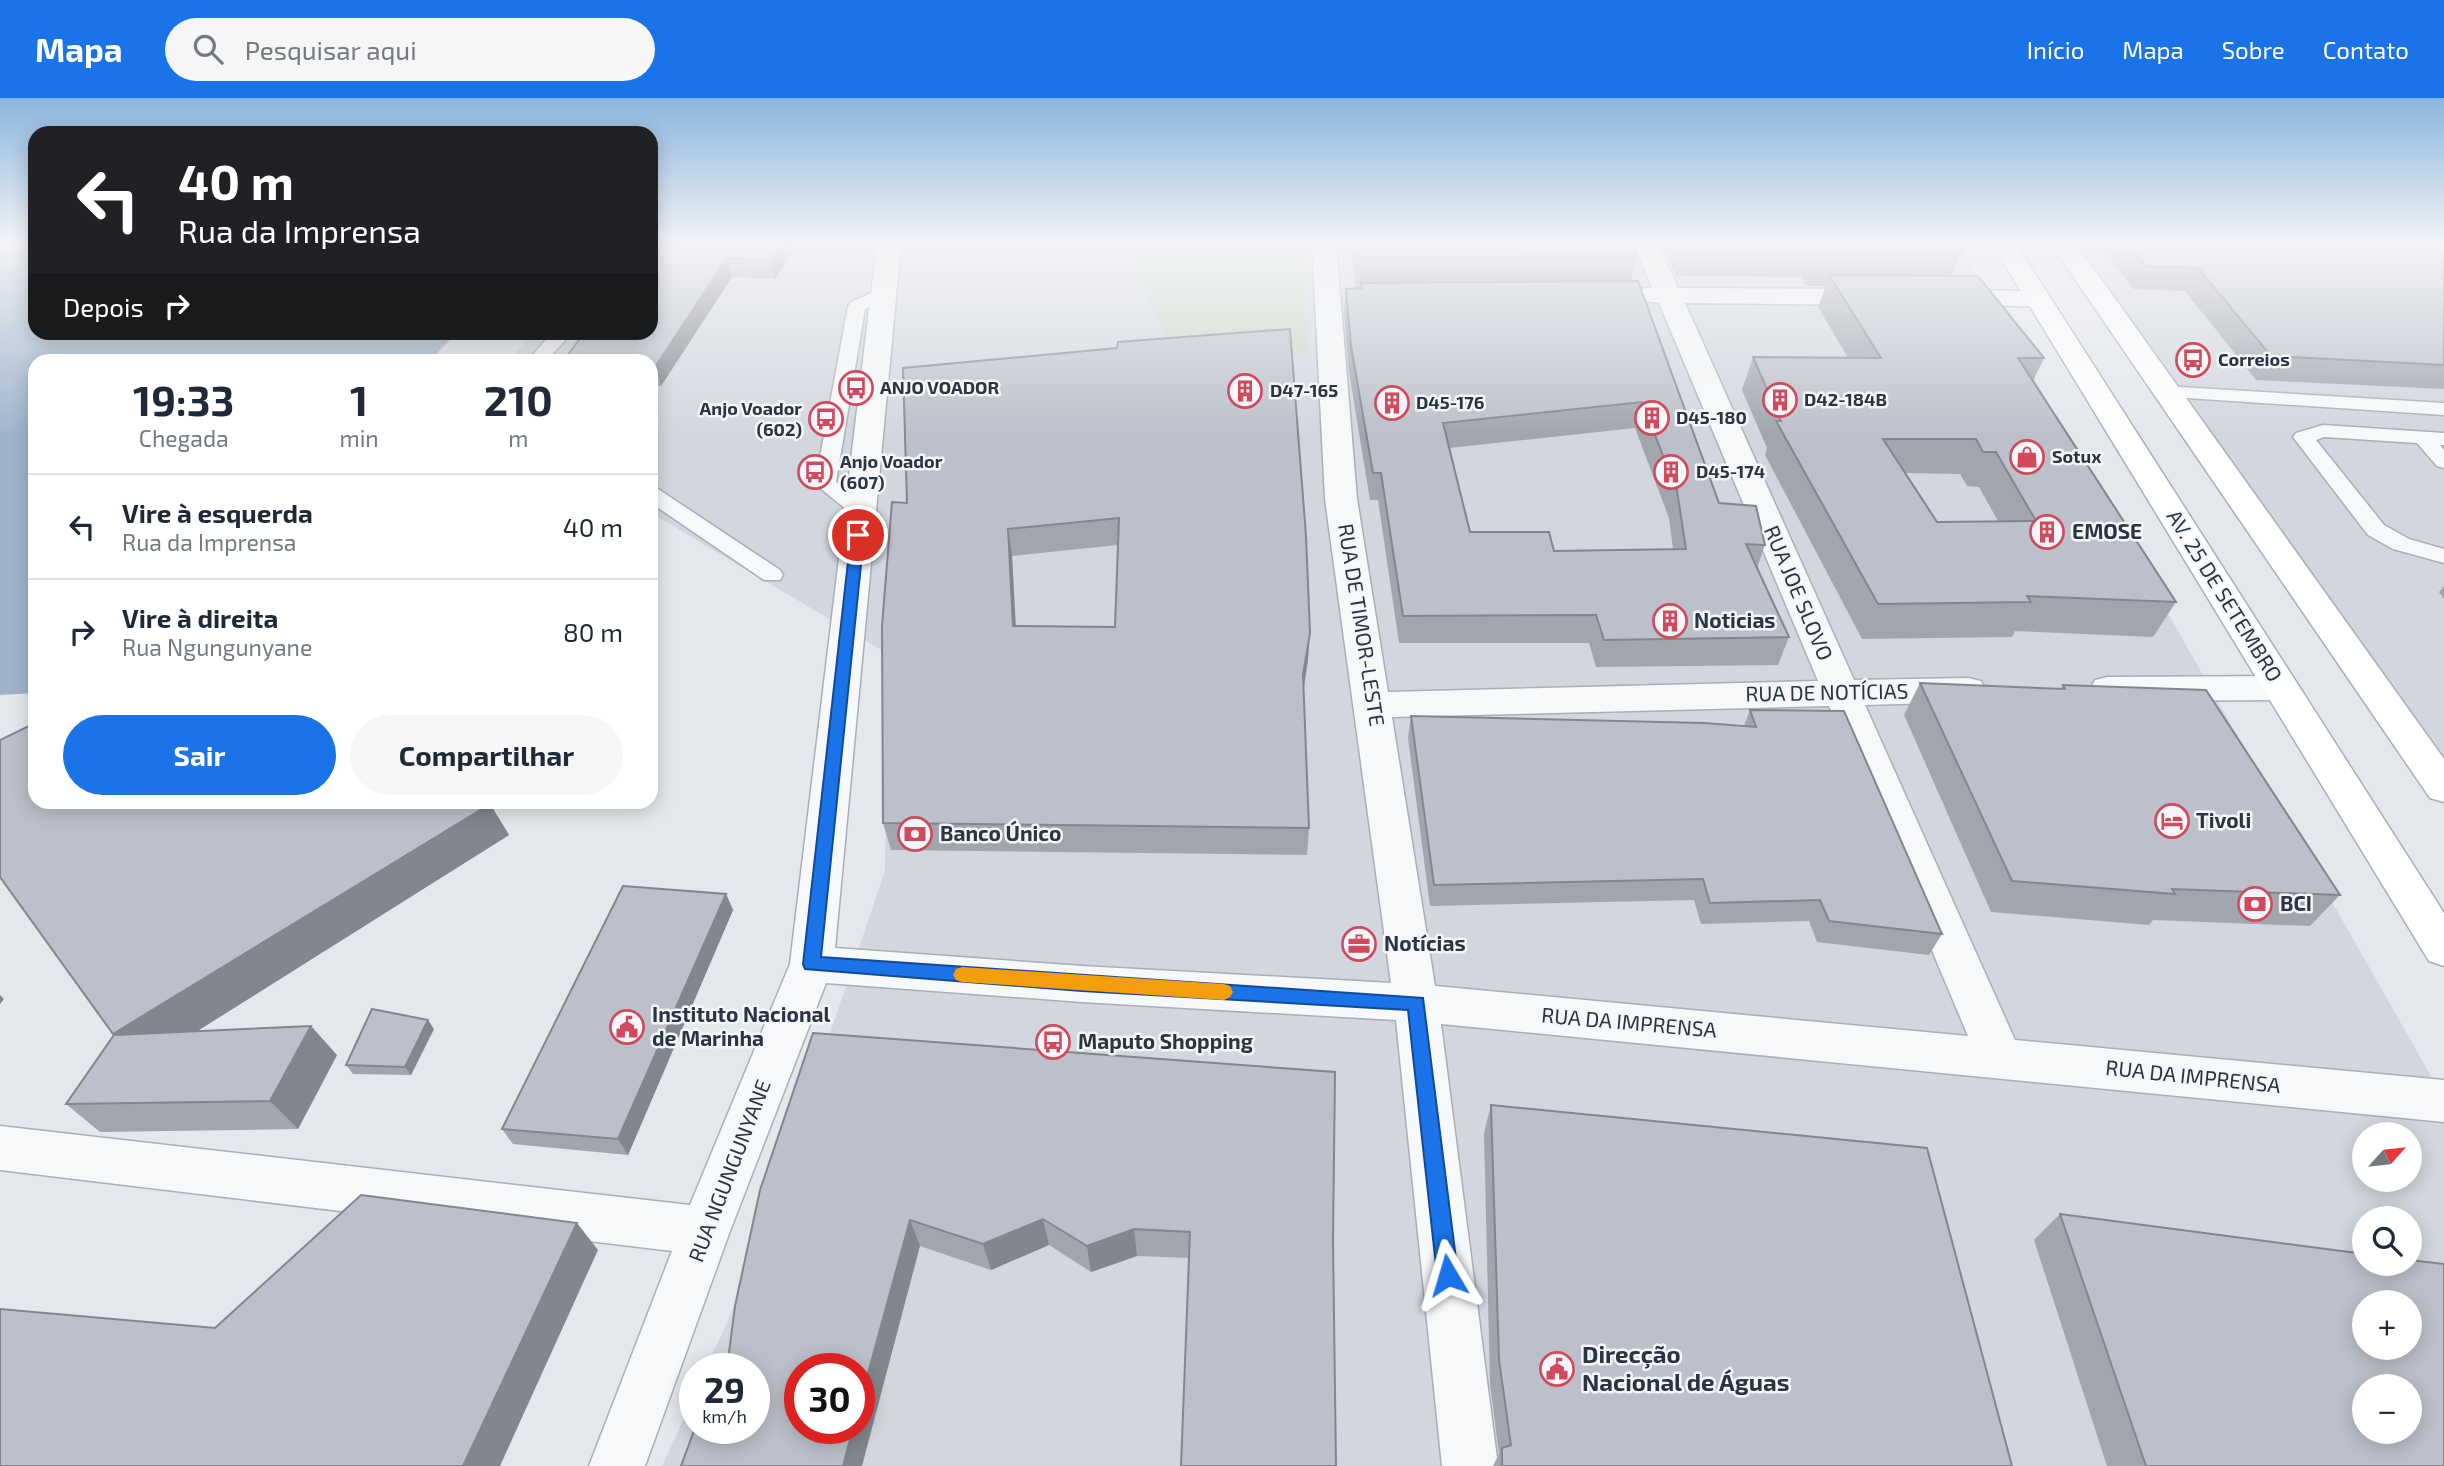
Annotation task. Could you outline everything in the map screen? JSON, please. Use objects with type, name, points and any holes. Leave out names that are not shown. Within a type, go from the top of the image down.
[{"type":"main road","name":"AV. 25 DE SETEMBRO","points":[[2044,308],[2444,949]]},
{"type":"main road","points":[[2107,308],[2444,788]]},
{"type":"street","name":"RUA NGUNGUNYANE","points":[[617,1466],[705,1231],[812,964],[882,308]]},
{"type":"street","name":"RUA DE TIMOR-LESTE","points":[[1343,308],[1341,499],[1374,705],[1416,1003],[1470,1466]]},
{"type":"street","name":"RUA JOE SLOVO","points":[[1674,308],[2000,1058]]},
{"type":"street","points":[[2081,689],[2281,688]]},
{"type":"street","name":"RUA DE NOTÍCIAS","points":[[1374,705],[2001,690]]},
{"type":"street","name":"RUA DA IMPRENSA","points":[[812,964],[1082,984],[1416,1003],[2444,1101]]},
{"type":"street","points":[[0,1148],[705,1231]]},
{"type":"lane","points":[[857,308],[825,484],[860,509]]},
{"type":"lane","points":[[543,354],[556,340]]},
{"type":"lane","points":[[2164,392],[2444,409]]},
{"type":"lane","points":[[2444,439],[2323,431],[2303,437],[2376,530],[2401,544],[2444,556]]},
{"type":"lane","points":[[2422,437],[2444,462]]},
{"type":"lane","points":[[658,497],[772,575]]},
{"type":"shaded area","points":[[658,308],[1994,308],[2444,1099],[2444,1466],[662,1466],[679,1429],[679,1444],[770,1444],[770,1353],[713,1353],[746,1281],[885,871],[888,654],[658,517],[658,354],[515,354],[526,340],[658,340]]},
{"type":"shaded area","points":[[2117,308],[2444,308],[2444,764]]},
{"type":"green space","points":[[1152,308],[1305,308],[1308,353],[1201,362],[1187,334],[1164,336]]},
{"type":"water","points":[[0,308],[28,308],[28,340],[450,340],[436,354],[28,354],[28,693],[0,695]]},
{"type":"building","points":[[658,308],[694,308],[658,362],[658,354],[568,354],[579,340],[658,340]]},
{"type":"building","points":[[1348,308],[1648,308],[1719,503],[1756,506],[1765,545],[1746,544],[1789,637],[1604,640],[1596,615],[1403,616],[1381,473],[1373,473],[1351,346]],"holes":[[[1642,402],[1677,491],[1686,549],[1554,551],[1549,532],[1470,532],[1443,423]]]},
{"type":"building","points":[[1850,308],[2004,308],[2044,358],[2018,358],[2176,602],[2027,596],[2031,602],[1878,604],[1776,421],[1781,421],[1753,357],[1881,358]],"holes":[[[1883,439],[1976,439],[1983,452],[1996,452],[2036,521],[1937,522]]]},
{"type":"building","points":[[2231,308],[2444,308],[2444,365],[2271,356]]},
{"type":"building","points":[[1290,329],[1306,536],[1310,633],[1303,675],[1309,828],[883,823],[882,626],[892,502],[907,503],[903,368],[1117,348],[1118,342]],"holes":[[[1119,518],[1115,627],[1013,626],[1008,529]]]},
{"type":"building","points":[[1920,683],[2065,689],[2063,685],[2206,690],[2340,895],[2172,889],[2175,894],[2012,881]]},
{"type":"building","points":[[1750,710],[1844,711],[1942,934],[1829,921],[1820,900],[1710,903],[1703,879],[1434,885],[1411,716],[1704,723],[1756,727]]},
{"type":"building","points":[[28,726],[28,809],[482,809],[113,1034],[0,877],[0,740]]},
{"type":"building","name":"Instituto Nacional de Marinha","points":[[623,886],[726,894],[618,1139],[502,1129]]},
{"type":"building","points":[[372,1009],[428,1020],[405,1067],[346,1065]]},
{"type":"building","points":[[311,1026],[270,1101],[66,1104],[114,1035]]},
{"type":"building","points":[[813,1033],[1335,1072],[1333,1241],[1336,1466],[1181,1466],[1190,1232],[1134,1229],[1087,1246],[1043,1219],[983,1244],[910,1220],[874,1353],[784,1353],[784,1444],[849,1444],[843,1466],[681,1466],[689,1444],[770,1444],[770,1353],[729,1353],[735,1306],[760,1190]]},
{"type":"building","name":"Direcção Nacional de Águas","points":[[1491,1105],[1927,1148],[2012,1466],[1502,1466],[1502,1448],[1511,1445],[1499,1360]]},
{"type":"building","points":[[361,1195],[577,1223],[463,1466],[0,1466],[0,1309],[215,1328]]},
{"type":"building","points":[[2060,1214],[2352,1252],[2352,1276],[2422,1276],[2422,1261],[2444,1264],[2444,1466],[2146,1466]]},
{"type":"slow traffic","points":[[962,975],[1224,992]]},
{"type":"place","name":"Correios","points":[[2193,360]]},
{"type":"place","name":"ANJO VOADOR","points":[[856,388]]},
{"type":"place","name":"D47-165","points":[[1245,391]]},
{"type":"place","name":"D42-184B","points":[[1780,400]]},
{"type":"place","name":"D45-176","points":[[1392,403]]},
{"type":"place","name":"D45-180","points":[[1652,418]]},
{"type":"place","name":"Anjo Voador (602)","points":[[826,419]]},
{"type":"place","name":"Sotux","points":[[2027,457]]},
{"type":"place","name":"Anjo Voador (607)","points":[[815,472]]},
{"type":"place","name":"D45-174","points":[[1671,472]]},
{"type":"place","name":"EMOSE","points":[[2047,532]]},
{"type":"place","name":"Noticias","points":[[1670,621]]},
{"type":"place","name":"Tivoli","points":[[2172,821]]},
{"type":"place","name":"Banco Único","points":[[915,834]]},
{"type":"place","name":"BCI","points":[[2255,904]]},
{"type":"place","name":"Notícias","points":[[1359,944]]},
{"type":"place","name":"Instituto Nacional de Marinha","points":[[627,1027]]},
{"type":"place","name":"Maputo Shopping","points":[[1053,1042]]},
{"type":"place","name":"Direcção Nacional de Águas","points":[[1557,1369]]},
{"type":"route","points":[[858,535],[812,964],[1082,984],[1416,1003],[1448,1275]]}]
